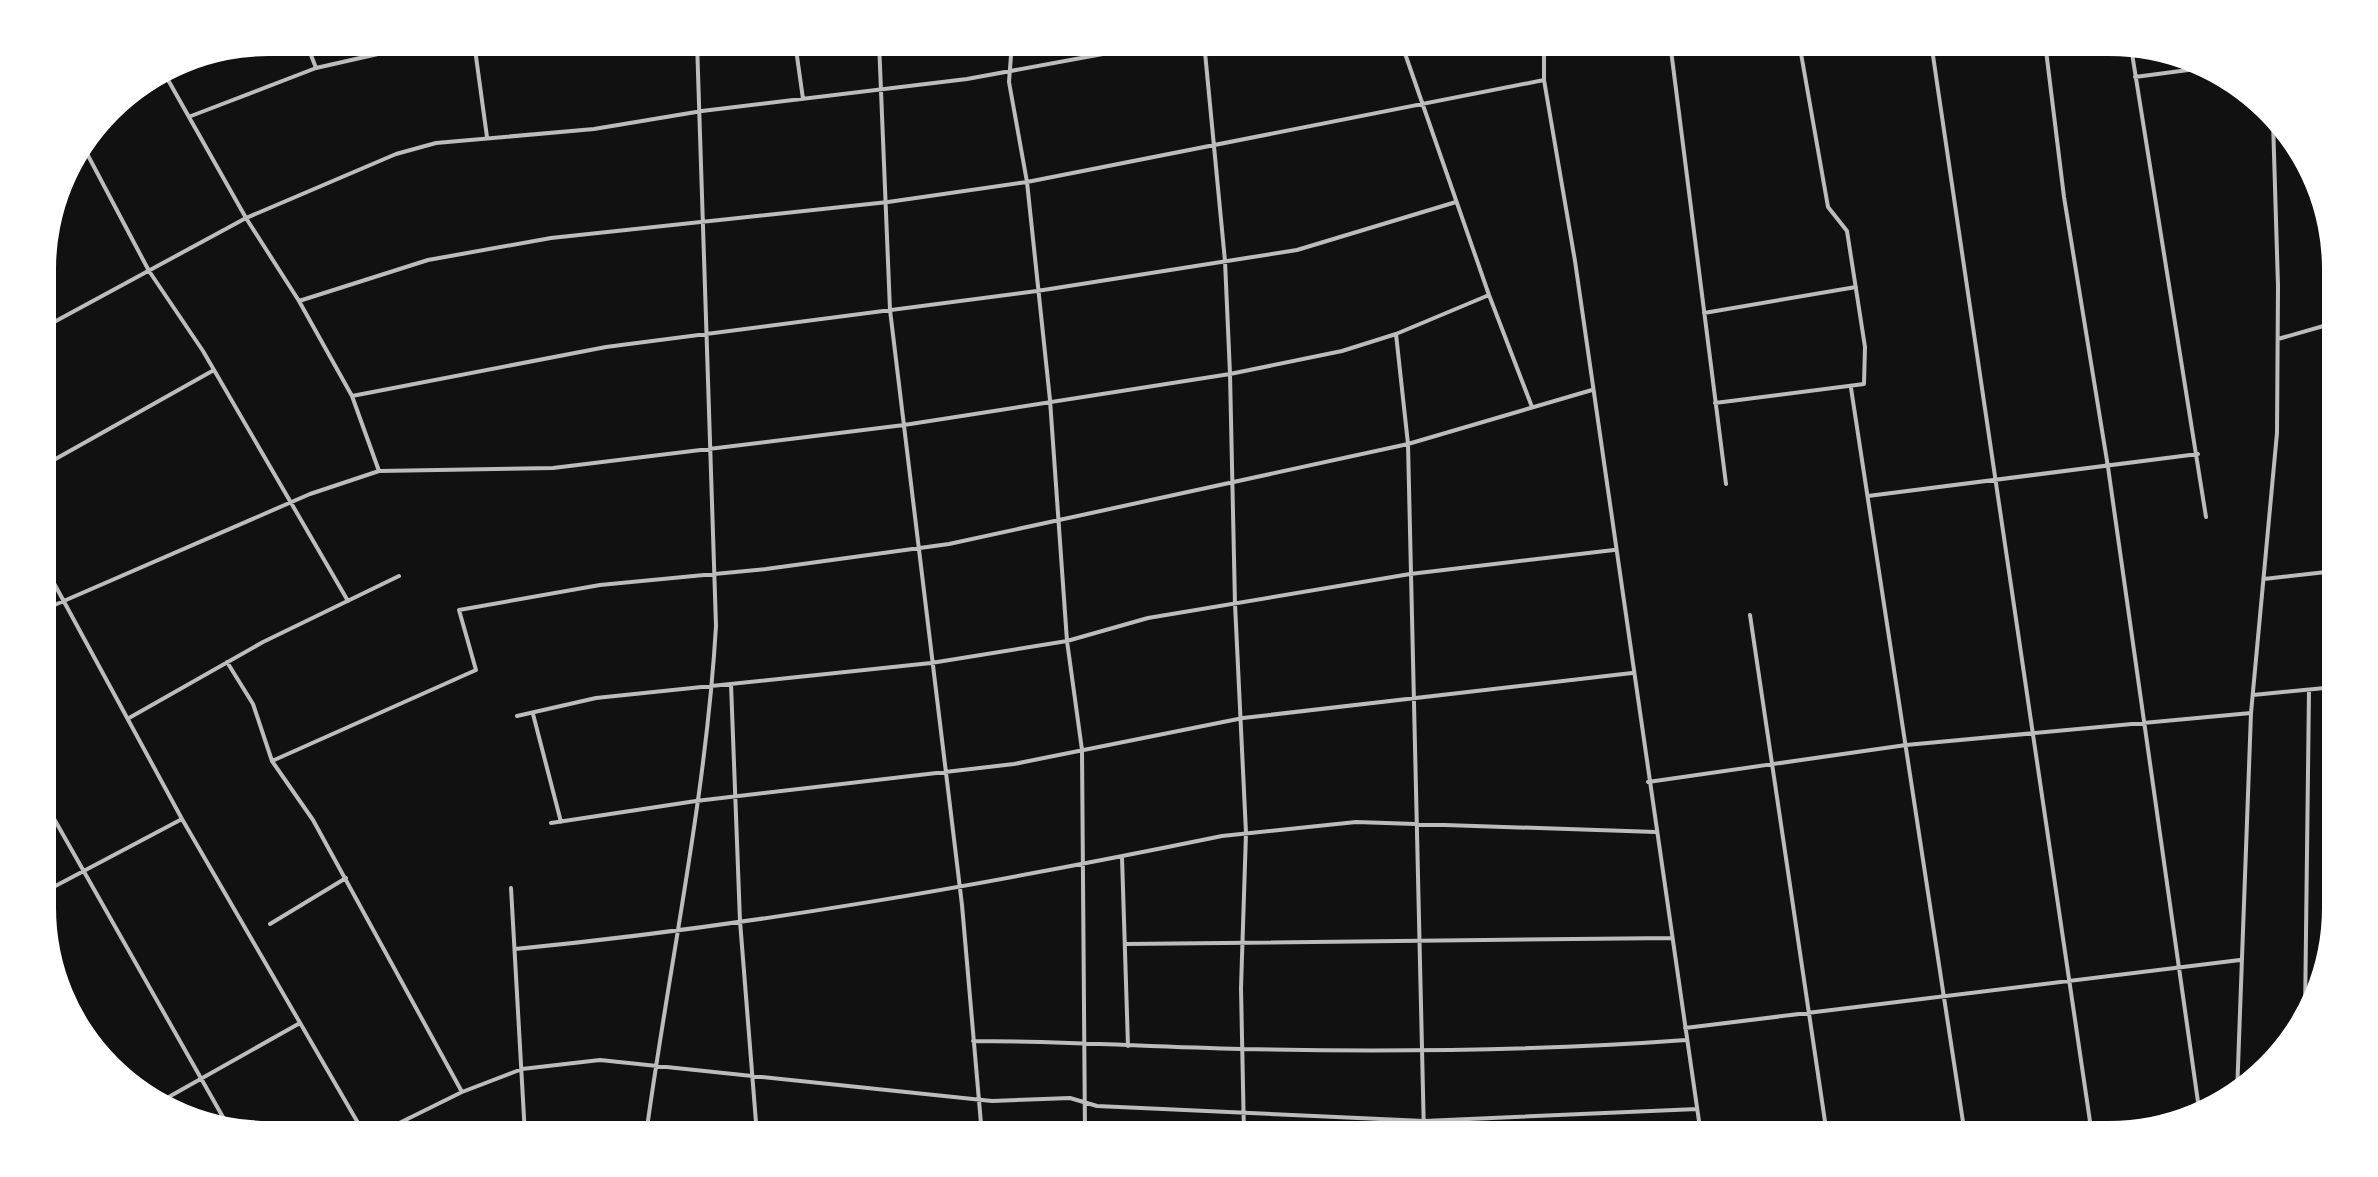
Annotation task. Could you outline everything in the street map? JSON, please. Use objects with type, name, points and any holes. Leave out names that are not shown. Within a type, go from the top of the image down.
[{"type":"street","points":[[311,56],[316,68]]},
{"type":"street","points":[[191,116],[316,68],[369,56]]},
{"type":"street","points":[[476,56],[487,137]]},
{"type":"street","points":[[648,1121],[712,684],[714,574],[708,448],[709,335],[698,56]]},
{"type":"street","points":[[797,56],[803,99]]},
{"type":"street","points":[[880,56],[890,310],[959,885],[980,1121]]},
{"type":"street","points":[[1012,56],[1009,82],[1027,182],[1050,400],[1067,641],[1082,750],[1085,1121]]},
{"type":"street","points":[[56,321],[246,218],[396,154],[436,143],[594,129],[702,111],[883,90],[1090,56]]},
{"type":"street","points":[[1205,56],[1225,261],[1234,484],[1235,604],[1243,718],[1246,833],[1242,941],[1244,1121]]},
{"type":"street","points":[[1406,56],[1489,295],[1532,407]]},
{"type":"street","points":[[1544,56],[1544,80],[1575,261],[1614,550],[1699,1121]]},
{"type":"street","points":[[1672,56],[1726,484]]},
{"type":"street","points":[[1715,403],[1864,384],[1865,347],[1847,231],[1828,207],[1801,56]]},
{"type":"street","points":[[1933,56],[2090,1121]]},
{"type":"street","points":[[2047,56],[2064,197],[2108,467],[2198,1101]]},
{"type":"street","points":[[2132,58],[2206,517]]},
{"type":"street","points":[[2135,77],[2185,70]]},
{"type":"street","points":[[299,301],[428,260],[551,238],[888,202],[1027,182],[1544,80]]},
{"type":"street","points":[[169,81],[352,396],[379,471]]},
{"type":"street","points":[[2237,1077],[2251,713],[2277,433],[2273,135]]},
{"type":"street","points":[[89,157],[149,271],[214,370],[348,601]]},
{"type":"street","points":[[352,396],[489,367],[1037,291],[1297,250],[1456,202]]},
{"type":"street","points":[[1703,313],[1856,287]]},
{"type":"street","points":[[56,605],[290,504],[379,471],[553,468],[904,425],[1230,374],[1342,351],[1396,334],[1489,295]]},
{"type":"street","points":[[2278,339],[2322,326]]},
{"type":"street","points":[[1396,334],[1408,444],[1424,1121]]},
{"type":"street","points":[[56,459],[214,370]]},
{"type":"street","points":[[1851,388],[1963,1121]]},
{"type":"street","points":[[272,761],[476,670],[459,610],[600,585],[917,549],[1234,484],[1408,444],[1592,390]]},
{"type":"street","points":[[1868,496],[2198,454]]},
{"type":"street","points":[[517,716],[596,698],[931,663],[1067,641],[1148,618],[1410,574],[1614,550]]},
{"type":"street","points":[[2264,579],[2322,572]]},
{"type":"street","points":[[129,718],[227,662],[399,576]]},
{"type":"street","points":[[56,584],[182,819],[357,1121]]},
{"type":"street","points":[[1750,615],[1825,1121]]},
{"type":"street","points":[[227,662],[253,704],[272,761],[313,820],[462,1092]]},
{"type":"street","points":[[551,823],[696,801],[945,773],[1243,718],[1632,673]]},
{"type":"street","points":[[731,684],[740,921],[756,1121]]},
{"type":"street","points":[[2253,695],[2322,688]]},
{"type":"street","points":[[2305,991],[2309,690]]},
{"type":"street","points":[[1648,782],[1906,745],[2251,713]]},
{"type":"street","points":[[533,714],[561,822]]},
{"type":"street","points":[[56,886],[182,819]]},
{"type":"street","points":[[515,949],[831,909],[1246,833],[1356,822],[1656,832]]},
{"type":"street","points":[[56,823],[222,1116]]},
{"type":"street","points":[[1122,857],[1128,1046]]},
{"type":"street","points":[[270,924],[346,878]]},
{"type":"street","points":[[511,888],[524,1121]]},
{"type":"street","points":[[1125,944],[1672,938]]},
{"type":"street","points":[[1685,1028],[2240,960]]},
{"type":"street","points":[[170,1096],[300,1023]]},
{"type":"street","points":[[973,1041],[1242,1049],[1421,1050],[1687,1040]]},
{"type":"street","points":[[403,1121],[462,1092],[522,1069],[600,1060],[978,1099],[1070,1098],[1085,1102],[1244,1113],[1424,1121],[1697,1109]]}]
